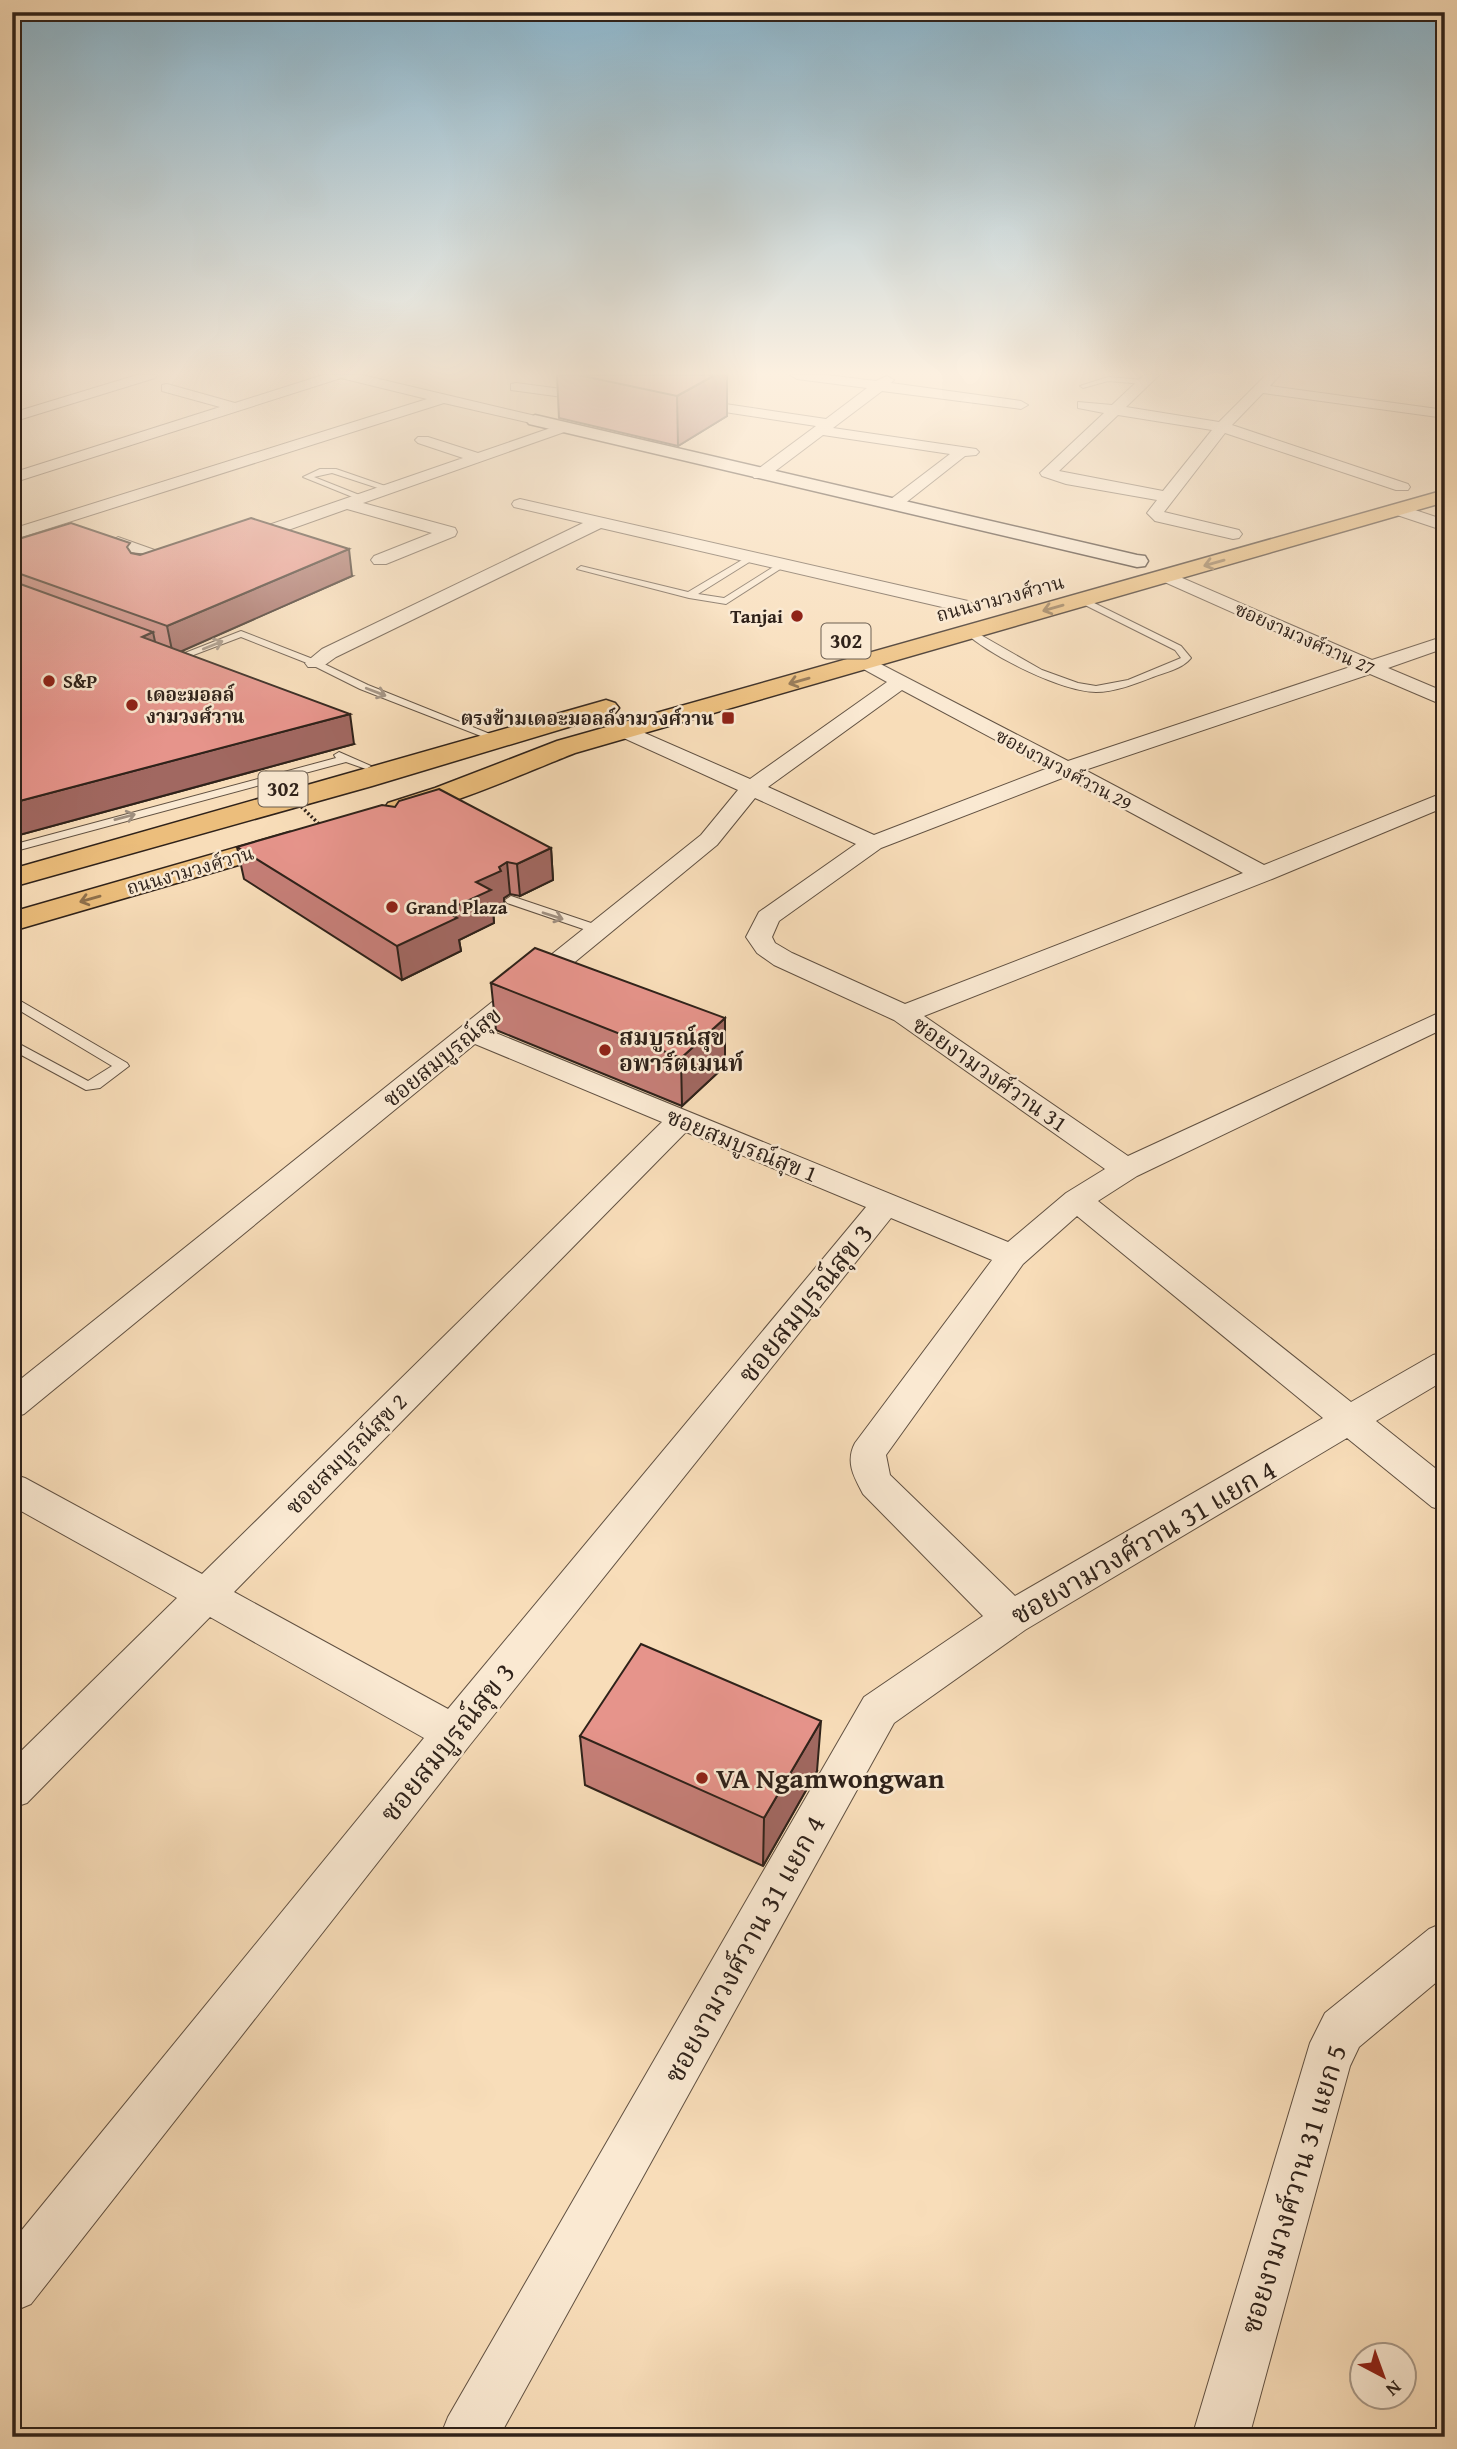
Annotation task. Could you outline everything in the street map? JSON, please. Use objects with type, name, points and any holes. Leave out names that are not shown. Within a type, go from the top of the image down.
[{"type":"main road","points":[[1363,498],[1394,489]]},
{"type":"main road","name":"ถนนงามวงศ์วาน","points":[[12,898],[366,782],[491,736],[624,731],[1082,600],[1163,565],[1400,510],[1445,496]]},
{"type":"main road","points":[[1197,544],[1239,532]]},
{"type":"main road","name":"ถนนงามวงศ์วาน","points":[[1085,575],[1137,561],[1163,565]]},
{"type":"main road","name":"ถนนงามวงศ์วาน","points":[[928,618],[994,600]]},
{"type":"main road","name":"ถนนงามวงศ์วาน","points":[[12,864],[561,735],[622,704]]},
{"type":"main road","name":"ถนนงามวงศ์วาน","points":[[12,878],[366,782]]},
{"type":"main road","name":"ถนนงามวงศ์วาน","points":[[12,922],[322,831]]},
{"type":"street","points":[[12,535],[156,489]]},
{"type":"street","points":[[223,547],[389,489]]},
{"type":"street","points":[[823,489],[1137,561]]},
{"type":"street","points":[[892,505],[914,489]]},
{"type":"street","points":[[1124,489],[1167,497]]},
{"type":"street","points":[[1173,489],[1156,515],[1239,532]]},
{"type":"street","points":[[355,501],[449,532],[380,560]]},
{"type":"street","points":[[520,504],[968,607]]},
{"type":"street","points":[[1400,510],[1445,526]]},
{"type":"street","points":[[627,527],[643,517]]},
{"type":"street","points":[[315,663],[601,521]]},
{"type":"street","points":[[118,542],[181,561],[145,573]]},
{"type":"street","name":"ซอยงามวงศ์วาน 27","points":[[1163,565],[1370,667],[1445,700]]},
{"type":"street","points":[[624,731],[873,843],[1064,770],[1445,642]]},
{"type":"street","name":"ซอยงามวงศ์วาน 29","points":[[865,662],[1263,874]]},
{"type":"street","name":"ซอยสมบูรณ์สุข","points":[[12,1405],[709,840],[751,789],[901,681]]},
{"type":"street","points":[[904,1014],[1263,874],[1445,799]]},
{"type":"street","name":"ซอยงามวงศ์วาน 31","points":[[873,843],[768,917],[759,937],[766,948],[783,959],[904,1014],[1126,1169]]},
{"type":"street","points":[[1011,1618],[876,1484],[870,1469],[869,1453],[1012,1256],[1077,1200],[1126,1169],[1445,1018]]},
{"type":"street","name":"ซอยสมบูรณ์สุข 1","points":[[472,1033],[1012,1256]]},
{"type":"street","name":"ซอยสมบูรณ์สุข 2","points":[[12,1789],[681,1119]]},
{"type":"street","points":[[1077,1200],[1445,1497]]},
{"type":"street","name":"ซอยสมบูรณ์สุข 3","points":[[12,2284],[454,1733],[886,1204]]},
{"type":"street","name":"ซอยงามวงศ์วาน 31 แยก 4","points":[[468,2437],[879,1710],[1011,1618],[1445,1364]]},
{"type":"street","points":[[12,1488],[454,1733]]},
{"type":"street","name":"ซอยงามวงศ์วาน 31 แยก 5","points":[[1220,2437],[1327,2060],[1342,2030],[1445,1945]]},
{"type":"lane","points":[[332,489],[355,501]]},
{"type":"lane","points":[[689,595],[755,556]]},
{"type":"lane","points":[[581,569],[715,601],[729,600],[781,566]]},
{"type":"lane","points":[[969,632],[1056,680],[1090,688],[1112,687],[1181,663],[1186,658],[1178,648],[1082,600]]},
{"type":"lane","points":[[163,657],[175,661],[241,634],[315,663],[364,687],[491,736]]},
{"type":"lane","points":[[330,751],[366,782]]},
{"type":"lane","points":[[12,849],[366,782]]},
{"type":"lane","points":[[511,900],[596,929]]},
{"type":"lane","points":[[12,1000],[122,1066],[95,1085],[86,1086],[12,1044]]},
{"type":"path","points":[[263,769],[322,831]]},
{"type":"building","points":[[251,518],[349,549],[167,626],[12,571],[12,541],[71,523],[130,543],[127,547],[131,553],[140,555]]},
{"type":"building","points":[[12,581],[153,632],[142,637],[350,714],[12,803]]},
{"type":"building","name":"Grand Plaza","points":[[439,789],[551,848],[517,864],[507,862],[499,867],[501,871],[476,882],[491,890],[445,911],[457,918],[397,946],[237,847],[382,805],[395,807],[399,801]]},
{"type":"building","points":[[535,948],[725,1018],[681,1058],[491,983]]},
{"type":"building","points":[[641,1644],[821,1721],[764,1818],[580,1736]]},
{"type":"place","name":"Tanjai","points":[[797,616]]},
{"type":"place","name":"S&P","points":[[49,681]]},
{"type":"place","name":"เดอะมอลล์ งามวงศ์วาน","points":[[132,705]]},
{"type":"place","name":"ตรงข้ามเดอะมอลล์งามวงศ์วาน","points":[[728,718]]},
{"type":"place","name":"Grand Plaza","points":[[392,907]]},
{"type":"place","name":"สมบูรณ์สุข อพาร์ตเมนท์","points":[[605,1050]]},
{"type":"place","name":"VA Ngamwongwan","points":[[702,1778]]}]
